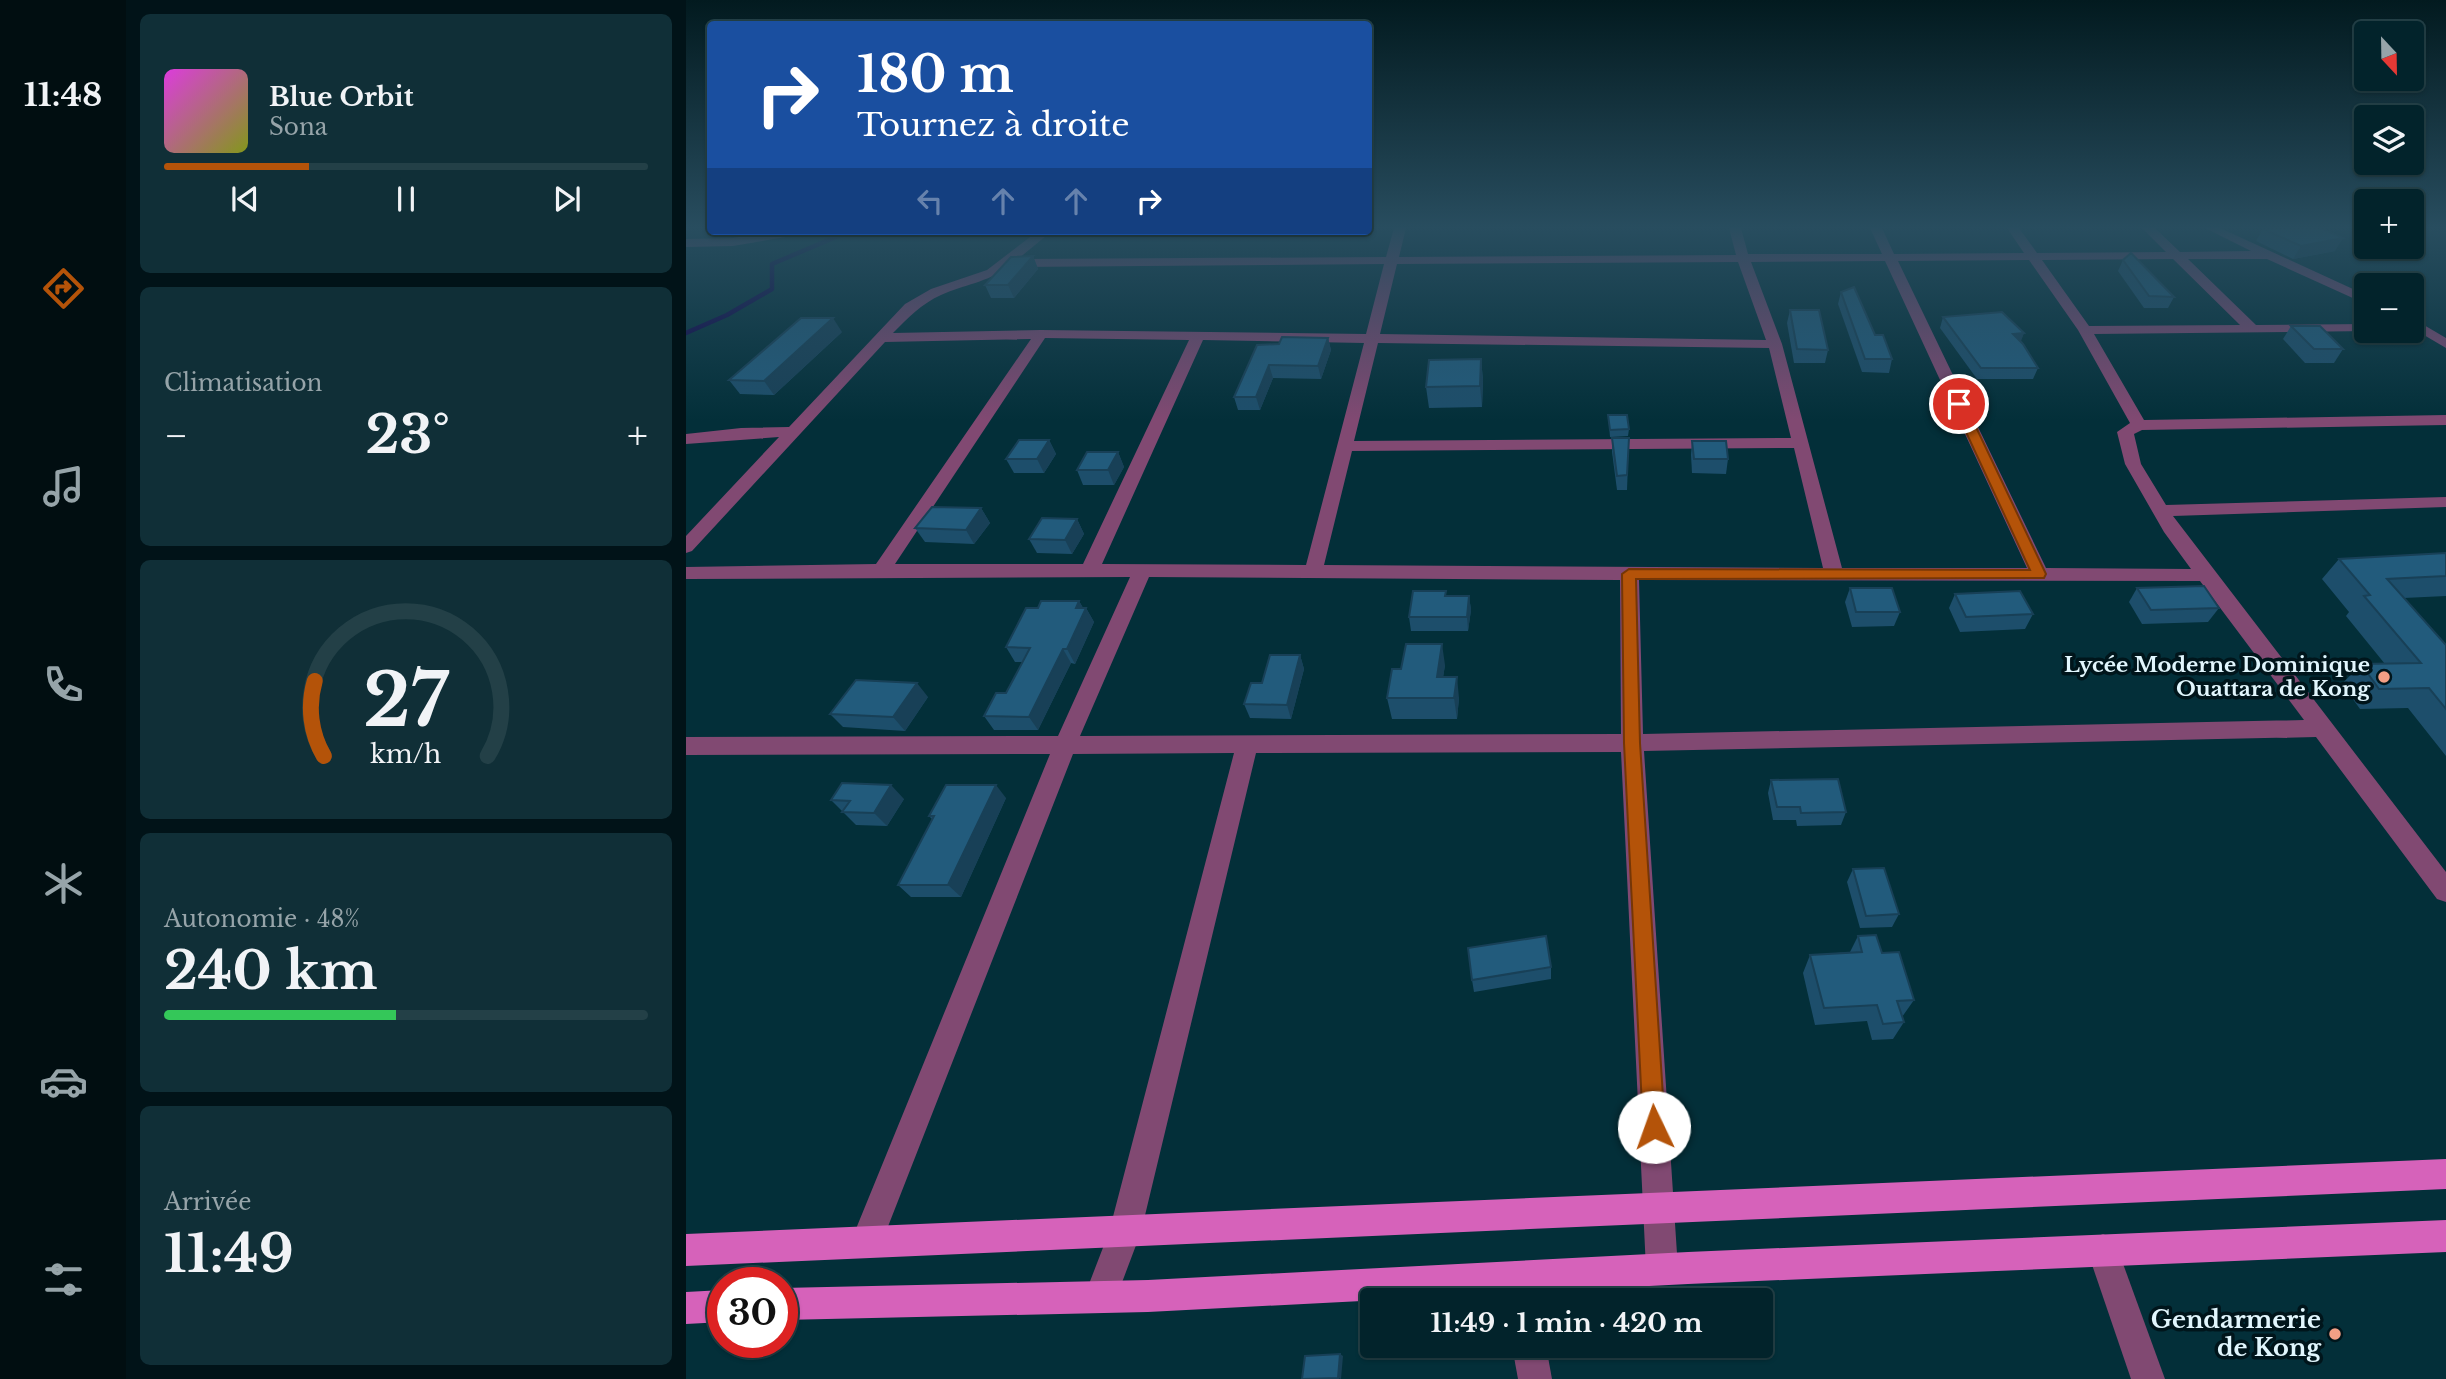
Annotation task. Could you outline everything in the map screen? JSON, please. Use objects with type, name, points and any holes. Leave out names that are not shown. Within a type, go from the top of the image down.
[{"type":"main road","points":[[686,1250],[2446,1174]]},
{"type":"main road","points":[[1517,1288],[1662,1269],[2446,1236]]},
{"type":"main road","points":[[798,1304],[1360,1291]]},
{"type":"main road","points":[[686,1308],[707,1307]]},
{"type":"street","points":[[686,547],[879,338],[921,299],[939,292]]},
{"type":"street","points":[[1314,569],[1384,292]]},
{"type":"street","points":[[1756,292],[1775,344],[1834,573]]},
{"type":"street","points":[[1908,292],[2039,574]]},
{"type":"street","points":[[2059,292],[2085,330],[2139,425]]},
{"type":"street","points":[[2215,292],[2253,329]]},
{"type":"street","points":[[2085,330],[2354,328]]},
{"type":"street","points":[[2424,332],[2446,344]]},
{"type":"street","points":[[879,338],[1041,334],[1775,344]]},
{"type":"street","points":[[882,569],[1041,334]]},
{"type":"street","points":[[1090,570],[1198,336]]},
{"type":"street","points":[[2446,420],[2139,425],[2125,432],[2133,464],[2173,532],[2446,891]]},
{"type":"street","points":[[686,439],[741,433],[793,432]]},
{"type":"street","points":[[1345,446],[1800,443]]},
{"type":"street","points":[[2160,511],[2446,502]]},
{"type":"street","points":[[686,573],[882,569],[1314,569],[1629,574],[2207,575]]},
{"type":"street","points":[[867,1241],[1065,745],[1142,570]]},
{"type":"street","points":[[1629,574],[1632,743],[1662,1269]]},
{"type":"street","points":[[686,746],[1632,743],[2322,728]]},
{"type":"street","points":[[1100,1297],[1125,1232],[1247,745]]},
{"type":"street","points":[[2103,1250],[2148,1379]]},
{"type":"street","points":[[1531,1358],[1535,1379]]},
{"type":"building","points":[[1841,292],[1856,292],[1875,335],[1883,335],[1892,359],[1865,359]]},
{"type":"building","points":[[2146,292],[2169,292],[2174,297],[2149,296]]},
{"type":"building","points":[[1790,310],[1819,310],[1828,350],[1797,349]]},
{"type":"building","points":[[2002,312],[2024,333],[2013,334],[2023,344],[2038,368],[1981,368],[1943,317]]},
{"type":"building","points":[[801,318],[833,318],[764,381],[729,380]]},
{"type":"building","points":[[2291,326],[2320,326],[2343,349],[2314,349]]},
{"type":"building","points":[[1282,337],[1328,338],[1318,366],[1269,365],[1256,397],[1234,397],[1257,345],[1279,344]]},
{"type":"building","points":[[1481,359],[1480,386],[1426,387],[1429,360]]},
{"type":"building","points":[[1608,415],[1627,415],[1629,429],[1610,430]]},
{"type":"building","points":[[1612,438],[1629,438],[1627,475],[1617,476]]},
{"type":"building","points":[[1019,440],[1049,440],[1037,459],[1006,459]]},
{"type":"building","points":[[1692,441],[1726,441],[1728,459],[1694,459]]},
{"type":"building","points":[[1087,452],[1118,452],[1108,470],[1077,470]]},
{"type":"building","points":[[932,507],[981,508],[966,530],[915,528]]},
{"type":"building","points":[[1042,518],[1077,519],[1065,540],[1029,539]]},
{"type":"building","points":[[2446,553],[2446,576],[2387,579],[2446,645],[2446,709],[2429,688],[2379,689],[2361,664],[2421,663],[2364,596],[2370,595],[2339,559]]},
{"type":"building","points":[[2204,586],[2219,608],[2151,610],[2137,588]]},
{"type":"building","points":[[1850,588],[1892,588],[1900,612],[1856,612]]},
{"type":"building","points":[[1413,591],[1446,591],[1445,596],[1469,596],[1467,617],[1409,617]]},
{"type":"building","points":[[2020,591],[2033,614],[1966,617],[1955,594]]},
{"type":"building","points":[[1041,601],[1079,601],[1076,608],[1086,608],[1067,649],[1063,649],[1029,717],[984,716],[996,693],[1006,693],[1030,648],[1006,647],[1026,608],[1038,608]]},
{"type":"building","points":[[1406,644],[1442,644],[1437,677],[1457,677],[1454,698],[1387,698],[1392,669],[1401,669]]},
{"type":"building","points":[[1270,655],[1300,655],[1287,705],[1244,704],[1251,683],[1262,683]]},
{"type":"building","points":[[856,680],[917,683],[893,717],[830,714]]},
{"type":"building","points":[[1838,779],[1846,812],[1801,813],[1800,807],[1777,807],[1771,780]]},
{"type":"building","points":[[842,783],[891,785],[874,813],[842,812],[850,801],[831,800]]},
{"type":"building","points":[[946,785],[996,785],[948,885],[898,885],[934,816],[929,816]]},
{"type":"building","points":[[1884,868],[1899,914],[1866,916],[1853,869]]},
{"type":"building","points":[[1876,935],[1882,953],[1899,952],[1914,1000],[1897,1001],[1904,1022],[1883,1024],[1877,1005],[1824,1008],[1810,955],[1862,952],[1858,936]]},
{"type":"building","points":[[1546,936],[1551,967],[1472,980],[1468,948]]},
{"type":"building","points":[[1340,1354],[1338,1378],[1302,1379],[1305,1356]]},
{"type":"waterway","points":[[686,333],[727,315],[766,292]]},
{"type":"place","name":"Lycée Moderne Dominique Ouattara de Kong","points":[[2384,677]]},
{"type":"place","name":"Gendarmerie de Kong","points":[[2335,1334]]},
{"type":"route","points":[[1654,1127],[1632,743],[1629,574],[2039,574],[1959,404]]}]
